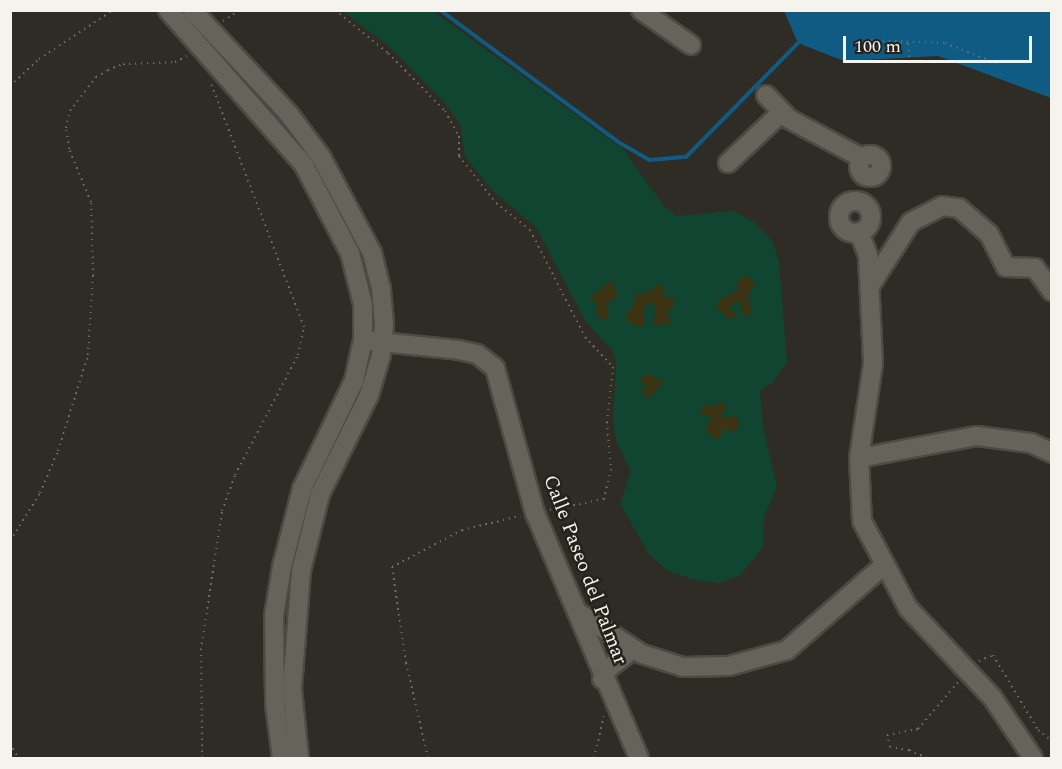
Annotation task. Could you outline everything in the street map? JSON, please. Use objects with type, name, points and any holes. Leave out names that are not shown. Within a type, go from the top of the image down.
[{"type":"street","points":[[168,10],[196,45],[282,139],[320,192],[350,253],[359,281],[363,340],[354,381],[302,489],[282,567],[274,616],[275,704],[282,759]]},
{"type":"street","points":[[192,10],[288,113],[339,186],[372,253],[381,289],[383,342],[369,395],[320,495],[301,571],[292,689],[299,759]]},
{"type":"street","points":[[641,10],[691,45]]},
{"type":"street","points":[[766,94],[782,112],[864,167],[858,201],[845,204],[840,217],[846,229],[859,232],[868,256],[873,364],[859,458],[862,521],[883,566],[908,608],[992,697],[1034,759]]},
{"type":"street","points":[[728,163],[782,112]]},
{"type":"street","points":[[870,286],[911,222],[942,206],[959,208],[988,234],[1006,267],[1035,267],[1052,291]]},
{"type":"street","name":"Calle Paseo del Palmar","points":[[363,340],[459,350],[477,354],[495,368],[535,513],[577,611],[606,687],[639,759]]},
{"type":"street","points":[[859,458],[977,436],[1031,442],[1052,453]]},
{"type":"street","points":[[577,611],[633,649],[683,667],[729,666],[768,657],[801,640],[883,566]]},
{"type":"street","points":[[606,687],[633,649]]},
{"type":"path","points":[[10,86],[39,59],[113,10]]},
{"type":"path","points":[[909,57],[908,43],[866,40],[945,43],[996,63]]},
{"type":"path","points":[[10,541],[40,493],[58,451],[88,356],[93,276],[91,202],[69,149],[66,128],[70,111],[96,77],[108,70],[123,64],[175,62],[189,55],[196,45]]},
{"type":"path","points":[[202,759],[201,650],[222,511],[235,475],[298,355],[304,327],[208,76]]},
{"type":"path","points":[[927,759],[909,750],[890,747],[887,735],[918,729],[968,671],[993,655],[1038,730],[1052,741]]},
{"type":"path","points":[[594,759],[606,687]]},
{"type":"path","points":[[10,743],[18,759]]},
{"type":"green space","points":[[342,11],[433,11],[623,149],[663,205],[676,216],[732,211],[754,222],[773,242],[779,262],[787,362],[774,381],[760,391],[763,427],[777,487],[764,516],[763,548],[739,576],[719,583],[694,580],[666,570],[648,553],[620,503],[631,472],[616,440],[613,421],[616,362],[613,351],[586,322],[536,227],[494,192],[465,156],[460,124],[445,103],[389,46]]},
{"type":"sand","points":[[746,275],[755,283],[747,299],[753,313],[744,316],[740,302],[735,301],[729,308],[737,315],[730,320],[716,306],[721,298],[738,291],[737,281]]},
{"type":"sand","points":[[611,280],[618,296],[607,303],[609,318],[603,320],[596,314],[597,304],[590,298]]},
{"type":"sand","points":[[660,283],[664,288],[663,297],[675,298],[673,307],[666,313],[671,318],[670,324],[654,325],[655,306],[648,301],[643,312],[645,325],[638,327],[628,322],[626,315],[634,305],[635,293],[644,294]]},
{"type":"sand","points":[[647,373],[664,382],[648,399],[641,390],[648,386],[639,380]]},
{"type":"sand","points":[[719,402],[726,405],[722,418],[736,416],[740,425],[734,432],[725,428],[719,438],[713,439],[705,426],[713,418],[699,412],[706,403],[713,408]]},
{"type":"water","points":[[784,11],[1051,11],[1051,98],[938,56],[844,61],[798,43]]},
{"type":"waterway","points":[[440,10],[620,143],[650,160],[686,157],[798,43]]}]
